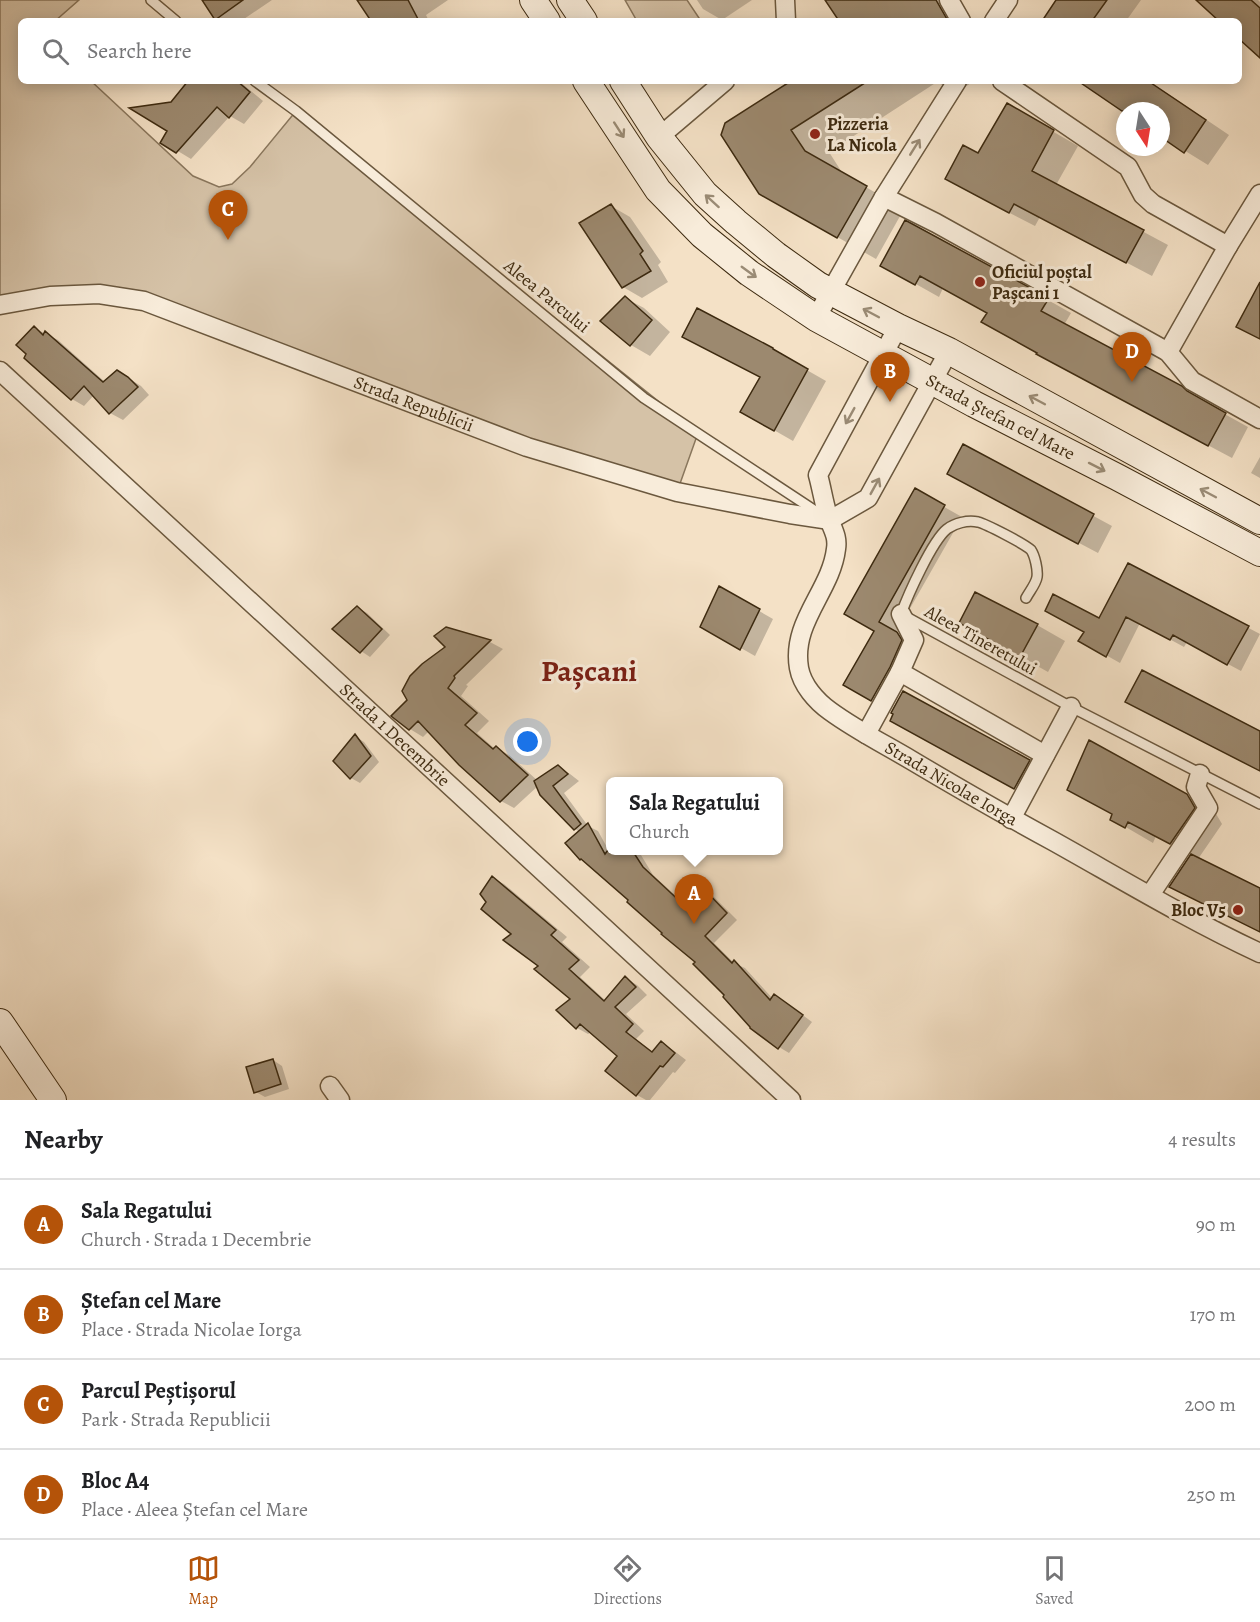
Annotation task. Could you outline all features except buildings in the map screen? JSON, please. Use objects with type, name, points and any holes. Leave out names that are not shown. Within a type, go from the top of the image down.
[{"type":"main road","points":[[570,0],[582,18]]},
{"type":"main road","name":"Strada Ștefan cel Mare","points":[[588,84],[658,190],[695,228],[749,273],[816,318],[974,404],[1260,553]]},
{"type":"main road","name":"Strada Ștefan cel Mare","points":[[625,84],[659,136],[705,194],[776,255],[818,285],[897,327],[949,351],[1260,521]]},
{"type":"main road","points":[[0,1022],[52,1100]]},
{"type":"street","points":[[785,0],[786,18]]},
{"type":"street","points":[[949,0],[959,18]]},
{"type":"street","points":[[996,18],[1008,0]]},
{"type":"street","points":[[659,136],[721,84]]},
{"type":"street","points":[[816,318],[884,197],[955,84]]},
{"type":"street","points":[[1006,84],[1128,167],[1143,195],[1153,204],[1228,246]]},
{"type":"street","points":[[1168,352],[1260,194]]},
{"type":"street","points":[[884,197],[936,223],[1168,352],[1192,381],[1260,419]]},
{"type":"street","name":"Strada Republicii","points":[[0,305],[50,296],[99,294],[144,301],[527,447],[677,492],[830,520]]},
{"type":"street","name":"Strada Nicolae Iorga","points":[[897,327],[818,475],[830,520],[836,533],[836,548],[832,568],[803,627],[798,652],[799,669],[804,682],[813,696],[829,711],[866,734],[1011,819],[1260,953]]},
{"type":"street","points":[[830,520],[868,498],[949,351]]},
{"type":"street","name":"Strada 1 Decembrie","points":[[0,371],[791,1100]]},
{"type":"street","points":[[866,734],[900,672],[914,640],[901,614]]},
{"type":"street","points":[[900,672],[1045,755]]},
{"type":"street","points":[[1011,819],[1071,707]]},
{"type":"street","points":[[1150,895],[1208,808],[1196,787],[1200,774]]},
{"type":"lane","points":[[151,0],[172,18]]},
{"type":"lane","name":"Aleea Parcului","points":[[259,84],[305,119],[644,398],[830,520]]},
{"type":"lane","name":"Aleea Tineretului","points":[[1026,598],[1037,578],[1036,562],[1032,551],[979,522],[962,522],[948,528],[938,538],[906,598],[901,614],[1071,707],[1260,804]]},
{"type":"shaded area","points":[[0,0],[79,0],[58,18],[18,18],[18,84],[94,84],[193,176],[219,187],[232,184],[250,167],[296,111],[698,433],[677,492],[144,301],[0,305]]},
{"type":"shaded area","points":[[625,0],[687,0],[699,18],[635,18]]},
{"type":"place","name":"Pizzeria La Nicola","points":[[815,134]]},
{"type":"place","name":"Parcul Peștișorul","points":[[228,240]]},
{"type":"place","name":"Oficiul poștal Pașcani 1","points":[[980,282]]},
{"type":"place","name":"Bloc A4","points":[[1132,382]]},
{"type":"place","name":"Ștefan cel Mare","points":[[890,402]]},
{"type":"place","name":"Bloc V5","points":[[1238,910]]},
{"type":"place","name":"Sala Regatului","points":[[694,924]]},
{"type":"district","name":"Pașcani","points":[[589,671]]}]
